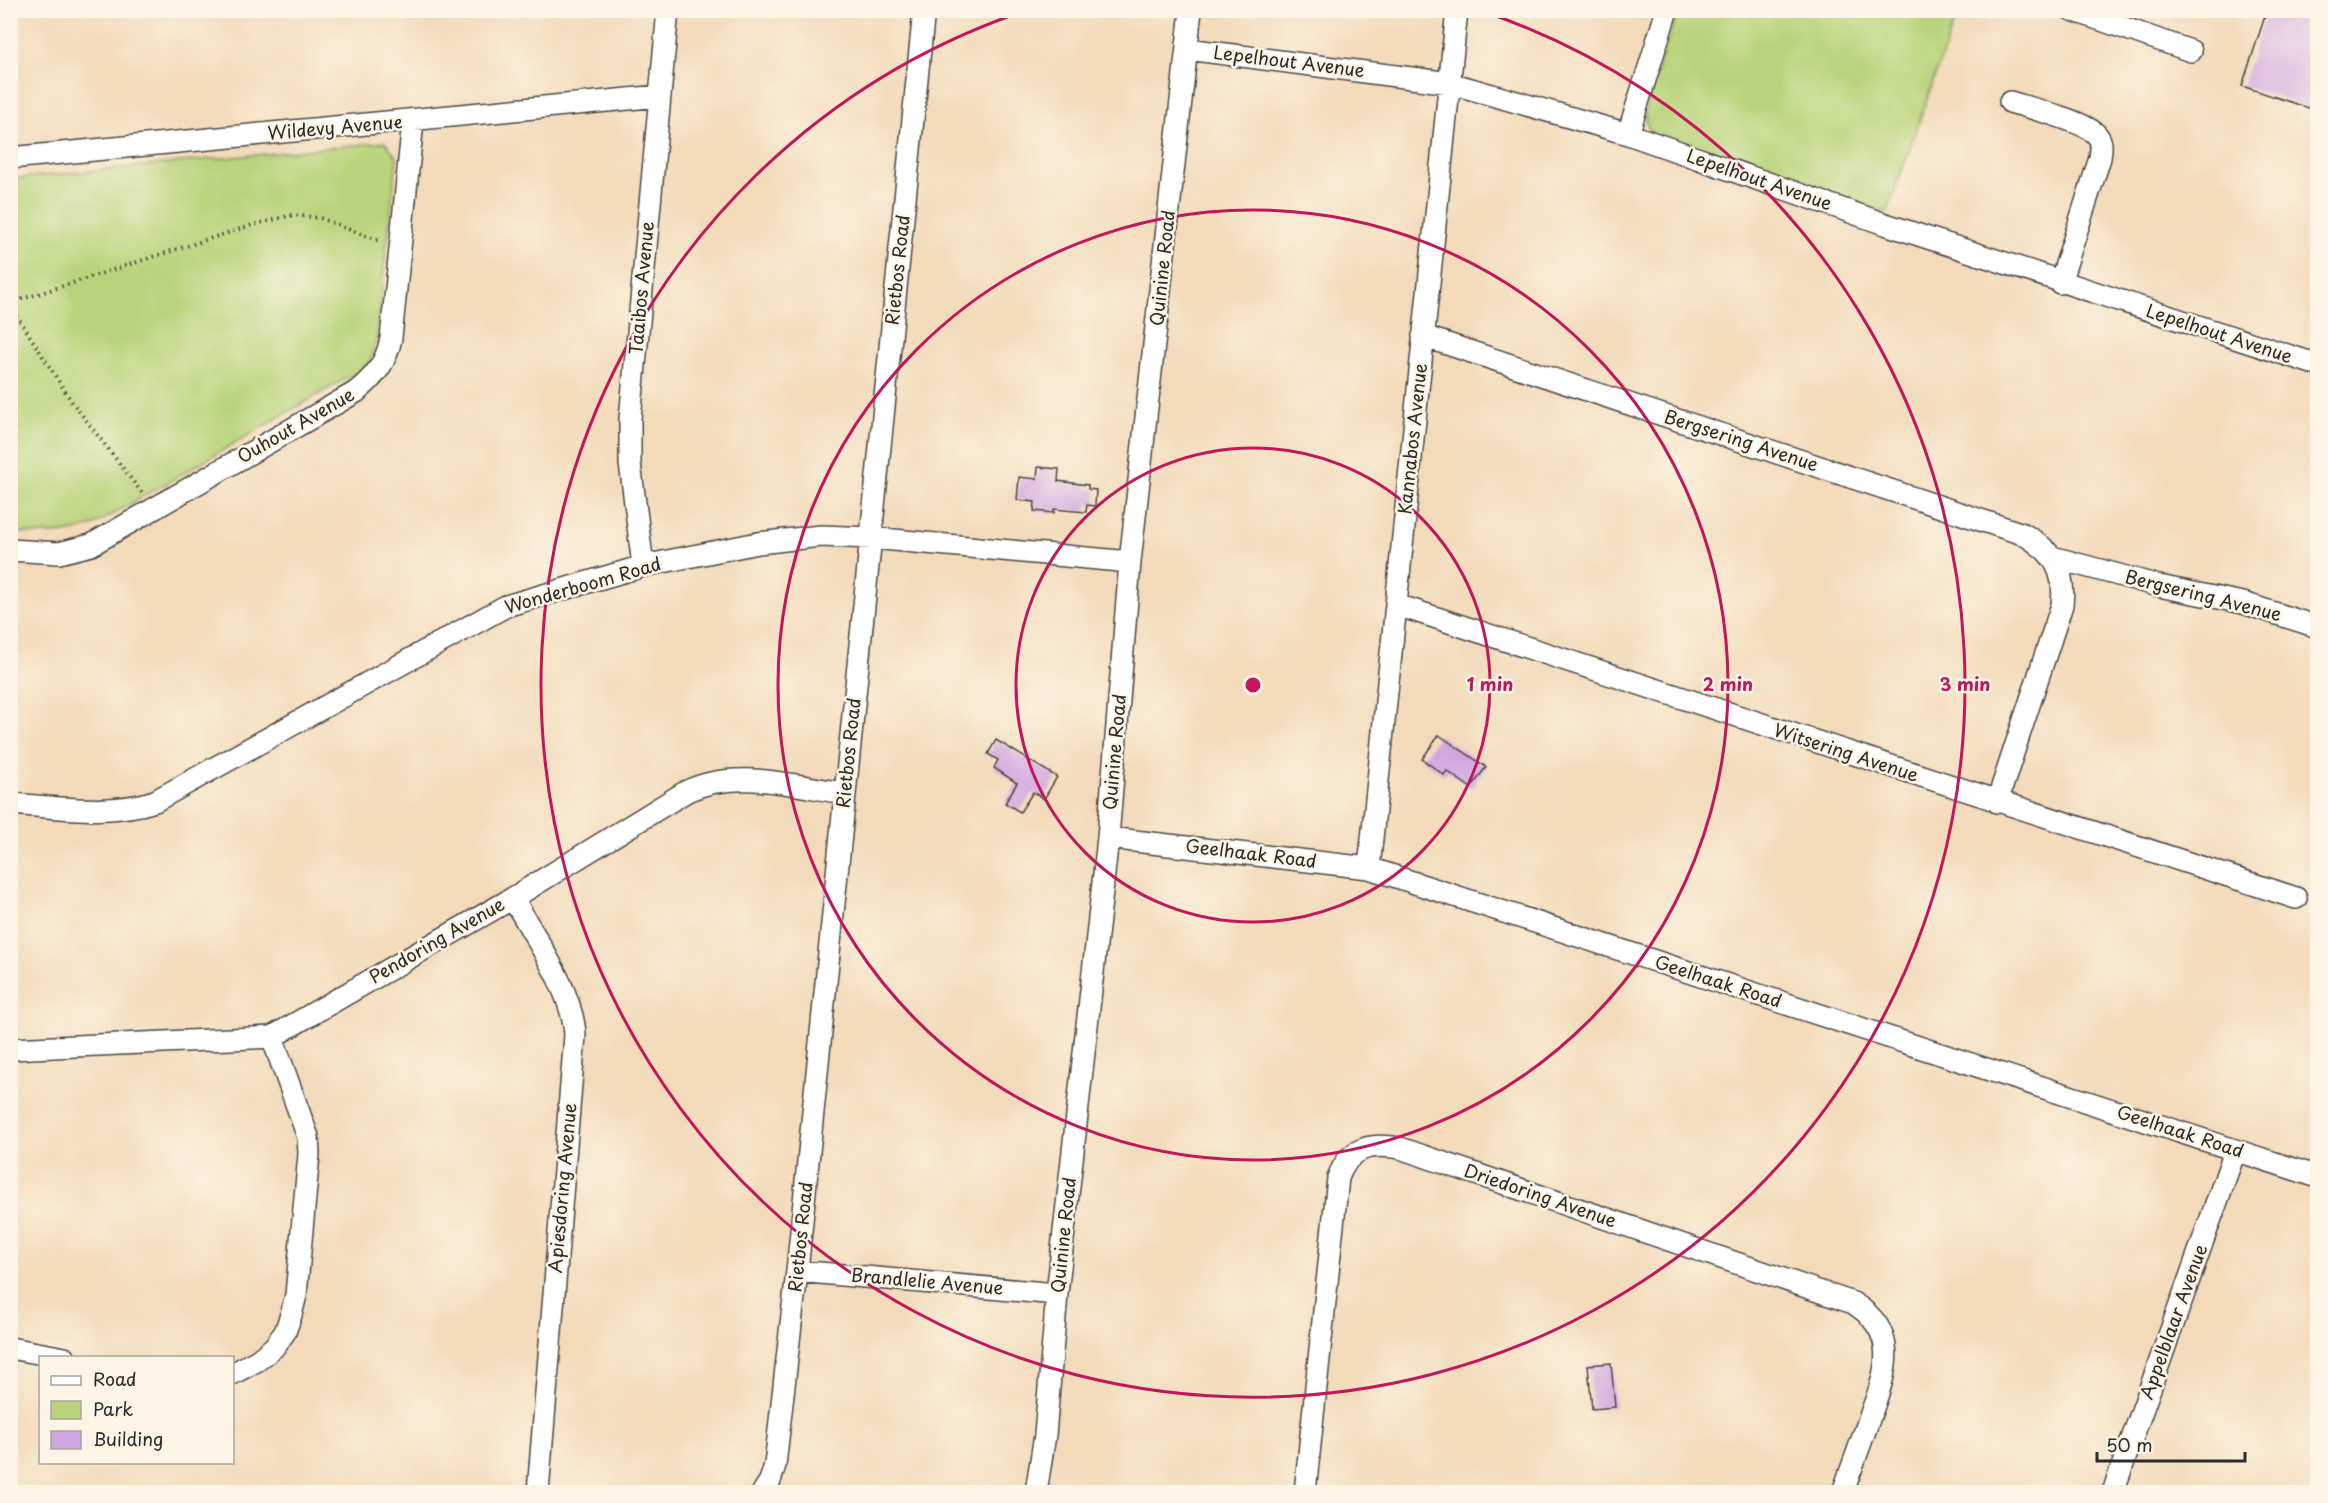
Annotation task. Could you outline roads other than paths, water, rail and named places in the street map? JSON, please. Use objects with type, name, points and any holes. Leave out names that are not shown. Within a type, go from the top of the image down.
[{"type":"street","name":"Taaibos Avenue","points":[[643,566],[630,463],[630,419],[668,10]]},
{"type":"street","name":"Rietbos Road","points":[[763,1492],[770,1481],[775,1465],[797,1271],[924,10]]},
{"type":"street","name":"Quinine Road","points":[[1036,1492],[1045,1435],[1057,1294],[1108,838],[1130,562],[1191,10]]},
{"type":"street","name":"Kannabos Avenue","points":[[1369,867],[1457,10]]},
{"type":"street","points":[[1628,134],[1667,10]]},
{"type":"street","points":[[2072,10],[2191,51]]},
{"type":"street","name":"Lepelhout Avenue","points":[[1187,49],[1450,83],[1628,134],[2060,283],[2318,365]]},
{"type":"street","name":"Wildevy Avenue","points":[[10,158],[660,96]]},
{"type":"street","points":[[2010,102],[2079,124],[2098,136],[2101,144],[2100,158],[2060,283]]},
{"type":"street","name":"Ouhout Avenue","points":[[10,549],[59,553],[91,545],[368,383],[382,365],[389,347],[413,121]]},
{"type":"street","name":"Bergsering Avenue","points":[[1423,336],[2023,534],[2046,549],[2062,577],[2064,590],[2062,605],[1997,802]]},
{"type":"street","name":"Wonderboom Road","points":[[10,804],[88,809],[120,808],[155,801],[506,606],[643,566],[800,537],[872,538],[1130,562]]},
{"type":"street","name":"Bergsering Avenue","points":[[2052,557],[2160,586],[2243,603],[2318,627]]},
{"type":"street","name":"Witsering Avenue","points":[[1397,605],[2296,898]]},
{"type":"street","name":"Pendoring Avenue","points":[[10,1048],[272,1036],[513,898],[702,784],[742,779],[845,793]]},
{"type":"street","name":"Geelhaak Road","points":[[1108,838],[1369,867],[2318,1176]]},
{"type":"street","name":"Apiesdoring Avenue","points":[[513,898],[563,990],[574,1019],[575,1035],[538,1492]]},
{"type":"street","points":[[234,1373],[258,1360],[274,1347],[285,1332],[296,1295],[309,1154],[308,1137],[272,1036]]},
{"type":"street","name":"Driedoring Avenue","points":[[1305,1492],[1338,1178],[1342,1168],[1355,1152],[1379,1146],[1400,1148],[1853,1303],[1863,1309],[1878,1326],[1885,1341],[1886,1368],[1843,1492]]},
{"type":"street","name":"Appelblaar Avenue","points":[[2113,1492],[2235,1150]]},
{"type":"street","name":"Brandlelie Avenue","points":[[797,1271],[1057,1294]]},
{"type":"street","points":[[10,1348],[54,1356]]}]
